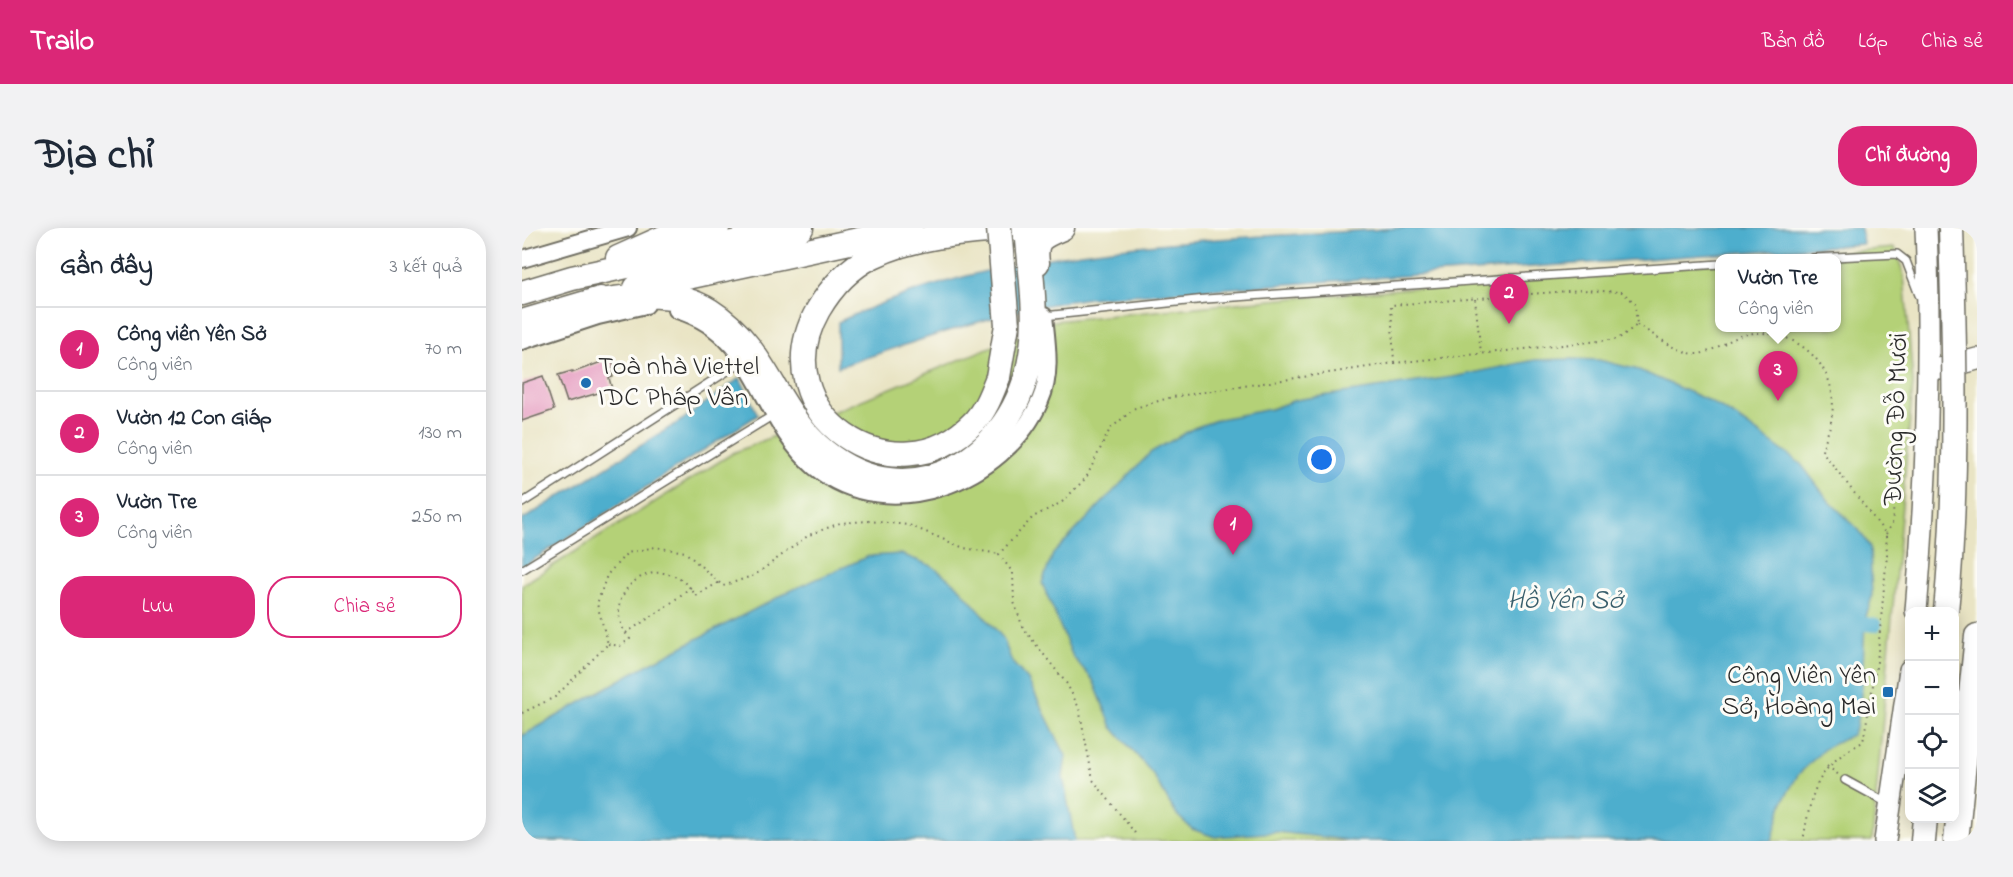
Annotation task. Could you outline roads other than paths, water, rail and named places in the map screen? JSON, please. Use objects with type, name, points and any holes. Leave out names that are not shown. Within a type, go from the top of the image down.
[{"type":"highway","points":[[572,278],[685,228]]},
{"type":"highway","points":[[522,293],[717,228]]},
{"type":"highway","points":[[572,278],[801,228]]},
{"type":"highway","points":[[522,322],[657,282],[918,228]]},
{"type":"highway","points":[[587,303],[659,295],[695,303],[711,312],[742,336],[804,432],[843,465],[866,476],[893,480],[922,480],[950,472],[975,456],[994,439],[1011,415],[1024,384],[1031,355],[1033,320],[1026,228],[927,239],[872,257],[838,282],[826,297],[807,335],[804,356],[807,382],[814,405],[835,430],[869,450],[894,454],[918,453],[938,447],[976,420],[998,377],[1006,325],[999,228]]},
{"type":"highway","points":[[1044,312],[1035,247],[1042,237],[1062,228]]},
{"type":"highway","points":[[1935,228],[1943,375],[1938,607]]},
{"type":"highway","points":[[1946,607],[1952,550],[1956,374],[1951,228]]},
{"type":"highway","points":[[1956,841],[1977,636]]},
{"type":"highway","points":[[1923,841],[1925,823]]},
{"type":"main road","name":"Đường Đỗ Mười","points":[[1916,607],[1925,496],[1929,296],[1926,228]]},
{"type":"main road","points":[[1928,377],[1945,366],[1977,359]]},
{"type":"main road","points":[[1886,841],[1889,804],[1905,702]]},
{"type":"street","points":[[522,259],[628,228]]},
{"type":"street","points":[[522,341],[598,316],[645,305],[693,315],[727,339],[745,360],[795,445],[815,467],[836,481],[857,489],[886,494],[915,494],[947,487],[980,471],[1029,425],[1042,399],[1049,358],[1044,312]]},
{"type":"lane","points":[[1841,257],[1897,254],[1906,261],[1919,295],[1929,296]]},
{"type":"lane","points":[[1044,312],[1715,264]]},
{"type":"lane","points":[[522,503],[745,360]]},
{"type":"lane","points":[[522,570],[775,414]]},
{"type":"lane","points":[[1845,780],[1889,804]]},
{"type":"water","points":[[1400,228],[1861,228],[1863,244],[1090,298],[994,318],[838,367],[838,322],[905,295],[973,274],[1043,259],[1114,249],[1257,236]]},
{"type":"water","name":"Hồ Yên Sở","points":[[1535,360],[1599,360],[1639,370],[1707,400],[1736,417],[1801,464],[1829,501],[1859,530],[1870,547],[1872,597],[1865,620],[1862,688],[1856,728],[1852,735],[1824,749],[1798,775],[1783,801],[1772,841],[1356,841],[1277,832],[1215,837],[1192,829],[1176,814],[1152,773],[1112,727],[1093,680],[1073,657],[1042,583],[1053,554],[1151,452],[1194,428],[1219,419],[1271,409],[1295,400],[1458,376]]},
{"type":"water","points":[[740,378],[758,415],[522,567],[522,520],[682,420]]},
{"type":"water","points":[[901,554],[932,566],[957,585],[1003,638],[1012,662],[1028,680],[1066,756],[1063,777],[1075,841],[522,841],[522,736],[641,668],[794,589],[869,556]]},
{"type":"waterway","points":[[1865,624],[1875,625]]},
{"type":"place","name":"Vườn 12 Con Giáp","points":[[1509,324]]},
{"type":"place","name":"Toà nhà Viettel IDC Pháp Vân","points":[[586,383]]},
{"type":"place","name":"Vườn Tre","points":[[1778,401]]},
{"type":"place","name":"Công viên Yên Sở","points":[[1233,555]]},
{"type":"place","name":"Công Viên Yên Sở, Hoàng Mai","points":[[1888,692]]}]
